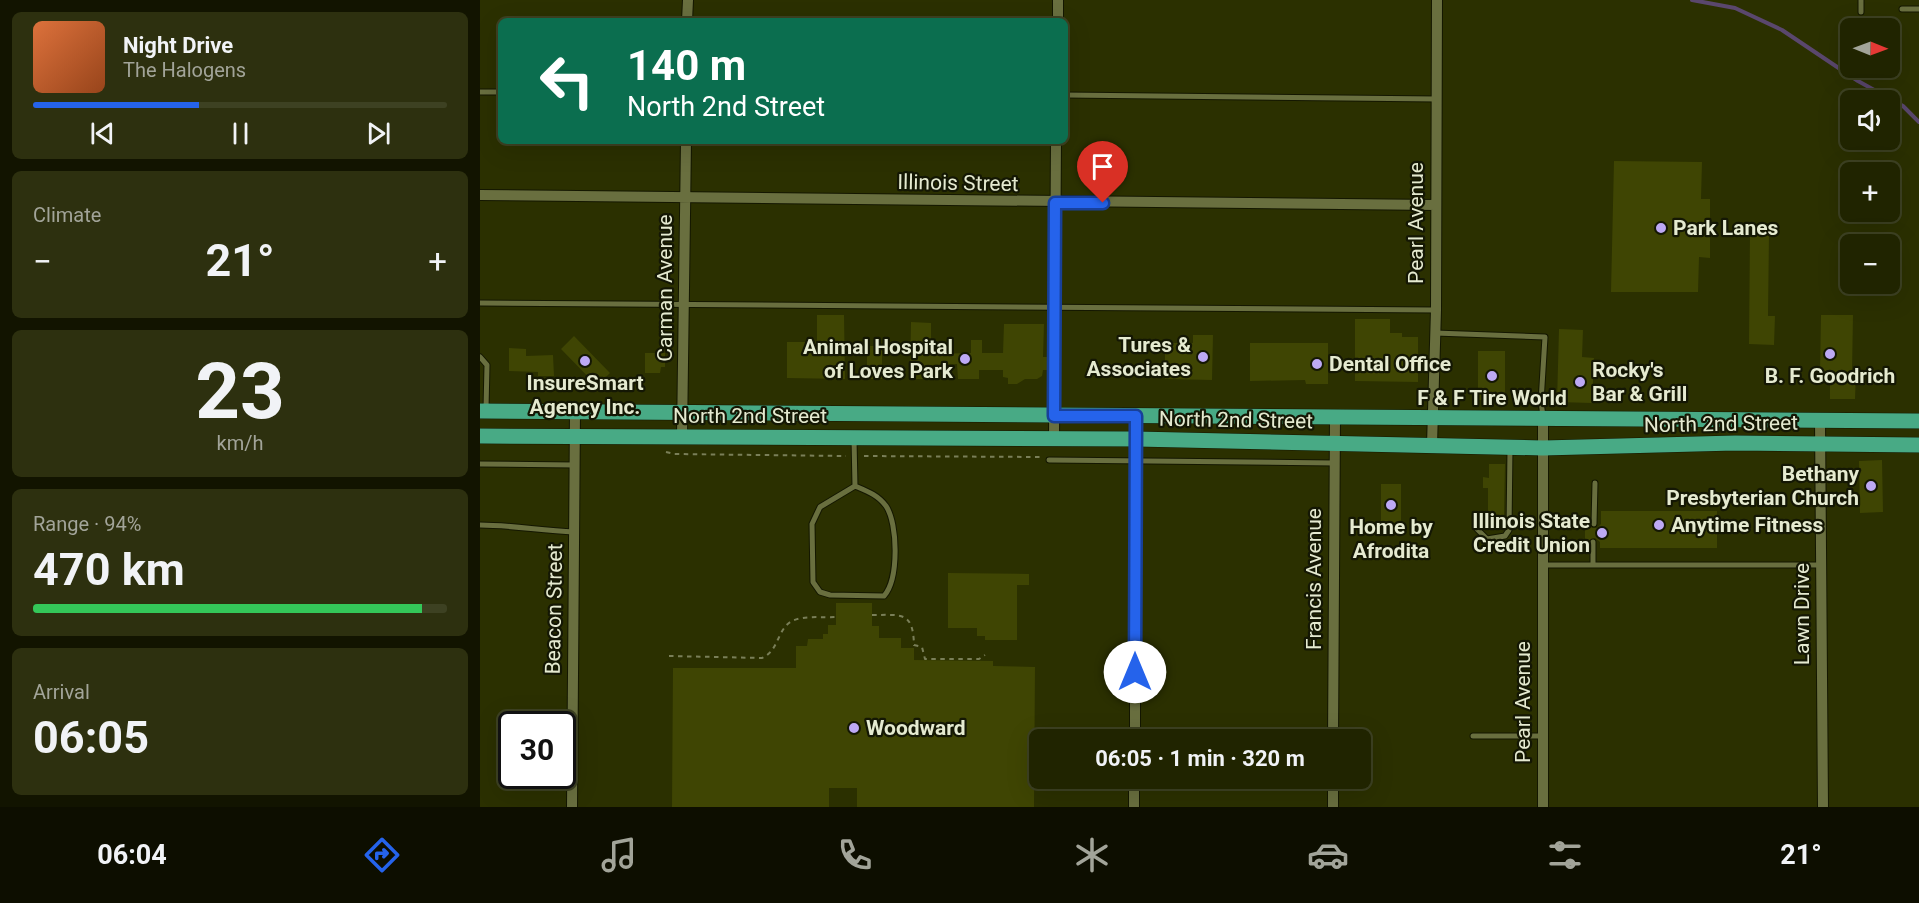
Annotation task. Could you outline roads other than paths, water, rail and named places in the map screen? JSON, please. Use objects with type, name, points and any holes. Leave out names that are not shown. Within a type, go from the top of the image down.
[{"type":"main road","name":"North 2nd Street","points":[[483,411],[1919,421]]},
{"type":"main road","name":"North 2nd Street","points":[[480,436],[1136,439],[1543,448],[1735,443],[1919,445]]},
{"type":"street","points":[[687,18],[688,0]]},
{"type":"street","points":[[1058,0],[1058,18]]},
{"type":"street","name":"Pearl Avenue","points":[[1432,445],[1436,310],[1437,0]]},
{"type":"street","name":"Carman Avenue","points":[[682,436],[686,144]]},
{"type":"street","points":[[1054,439],[1056,144]]},
{"type":"street","name":"Illinois Street","points":[[480,195],[1055,203],[1436,205]]},
{"type":"street","name":"Beacon Street","points":[[572,807],[575,412]]},
{"type":"street","points":[[1135,729],[1136,416]]},
{"type":"street","name":"Pearl Avenue","points":[[1543,807],[1544,417]]},
{"type":"street","name":"Francis Avenue","points":[[1333,729],[1335,418]]},
{"type":"street","name":"Lawn Drive","points":[[1820,420],[1823,807]]},
{"type":"street","points":[[1134,789],[1134,807]]},
{"type":"street","points":[[1332,807],[1333,789]]},
{"type":"lane","points":[[1861,0],[1861,12]]},
{"type":"lane","points":[[1902,9],[1919,9]]},
{"type":"lane","points":[[480,92],[498,92]]},
{"type":"lane","points":[[1068,94],[1437,99]]},
{"type":"lane","points":[[480,303],[1436,310]]},
{"type":"lane","points":[[1435,333],[1545,337],[1541,402],[1544,417]]},
{"type":"lane","points":[[480,357],[487,365],[483,411]]},
{"type":"lane","points":[[854,437],[855,486]]},
{"type":"lane","points":[[1477,529],[1487,539],[1505,537],[1509,530],[1510,447]]},
{"type":"lane","points":[[1049,460],[1334,463]]},
{"type":"lane","points":[[480,464],[575,465]]},
{"type":"lane","points":[[1594,483],[1594,524]]},
{"type":"lane","points":[[855,486],[874,494],[885,505],[893,519],[895,573],[891,588],[884,596],[830,596],[820,592],[813,582],[812,524],[820,507],[855,486]]},
{"type":"lane","points":[[480,525],[514,525],[543,531],[574,532]]},
{"type":"lane","points":[[1593,542],[1593,565]]},
{"type":"lane","points":[[1543,565],[1821,565]]},
{"type":"lane","points":[[1473,736],[1543,736]]},
{"type":"waterway","points":[[1692,0],[1735,8],[1782,30],[1858,81],[1903,106],[1919,122]]},
{"type":"place","name":"Park Lanes","points":[[1661,228]]},
{"type":"place","name":"B. F. Goodrich","points":[[1830,354]]},
{"type":"place","name":"Tures & Associates","points":[[1203,357]]},
{"type":"place","name":"Animal Hospital of Loves Park","points":[[965,359]]},
{"type":"place","name":"InsureSmart Agency Inc.","points":[[585,361]]},
{"type":"place","name":"Dental Office","points":[[1317,364]]},
{"type":"place","name":"F & F Tire World","points":[[1492,376]]},
{"type":"place","name":"Rocky's Bar & Grill","points":[[1580,382]]},
{"type":"place","name":"Bethany Presbyterian Church","points":[[1871,486]]},
{"type":"place","name":"Home by Afrodita","points":[[1391,505]]},
{"type":"place","name":"Anytime Fitness","points":[[1659,525]]},
{"type":"place","name":"Illinois State Credit Union","points":[[1602,533]]},
{"type":"place","name":"Woodward","points":[[854,728]]}]
